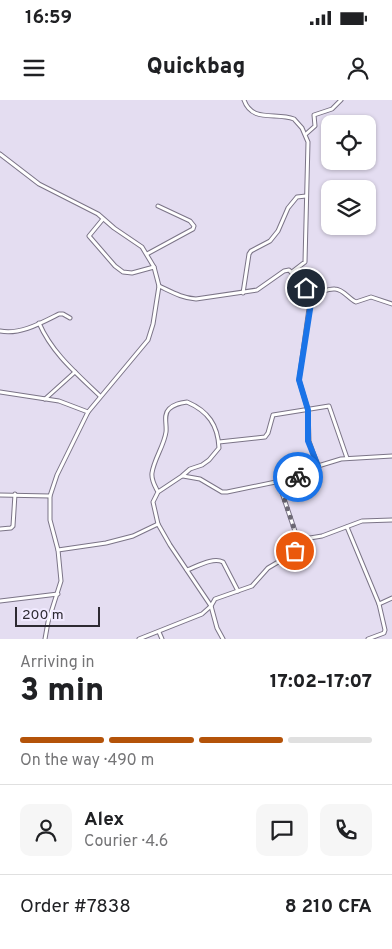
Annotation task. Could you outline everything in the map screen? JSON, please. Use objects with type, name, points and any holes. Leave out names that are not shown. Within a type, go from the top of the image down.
[{"type":"street","points":[[244,100],[248,109],[256,115],[294,118],[306,134],[308,142],[305,262],[292,272]]},
{"type":"street","points":[[306,134],[315,126],[314,114],[332,109],[341,100]]},
{"type":"street","points":[[0,154],[39,184],[79,203],[142,247],[148,254],[154,267],[159,286],[154,324],[148,340],[88,412],[57,475],[50,496],[51,528],[58,550],[60,582],[44,639]]},
{"type":"street","points":[[243,293],[249,254],[270,241],[278,231],[288,208],[297,197],[307,196]]},
{"type":"street","points":[[148,254],[193,229],[194,226],[190,222],[158,206]]},
{"type":"street","points":[[103,219],[89,236],[118,269],[132,273],[154,267]]},
{"type":"street","points":[[159,286],[187,299],[196,299],[257,290],[287,270],[292,272],[311,294],[299,380],[308,410],[308,441],[318,466]]},
{"type":"street","points":[[311,294],[335,289],[356,302],[371,298],[392,304]]},
{"type":"street","points":[[0,331],[7,333],[18,331],[58,314],[63,314],[70,318]]},
{"type":"street","points":[[39,323],[59,356],[100,396]]},
{"type":"street","points":[[45,400],[76,372]]},
{"type":"street","points":[[0,392],[59,402],[88,412]]},
{"type":"street","points":[[158,492],[152,479],[152,472],[165,438],[167,429],[166,415],[168,410],[178,403],[187,402],[207,414],[213,422],[219,448],[202,465],[187,471],[158,492],[153,502],[158,524],[211,606],[217,628],[223,639]]},
{"type":"street","points":[[219,442],[265,437],[273,415],[329,406],[346,458]]},
{"type":"street","points":[[182,476],[200,479],[222,492],[227,492],[295,478],[318,466],[346,458],[392,456]]},
{"type":"street","points":[[278,481],[299,543]]},
{"type":"street","points":[[0,529],[13,526],[15,494]]},
{"type":"street","points":[[0,495],[50,496]]},
{"type":"street","points":[[139,639],[202,614],[211,606],[215,599],[252,586],[268,568],[290,555],[299,543],[309,537],[322,536],[370,520],[392,520]]},
{"type":"street","points":[[58,550],[106,543],[133,536],[158,524]]},
{"type":"street","points":[[347,527],[379,604],[384,633],[368,639]]},
{"type":"street","points":[[187,570],[220,560],[224,562],[238,591]]},
{"type":"street","points":[[0,601],[58,594]]},
{"type":"street","points":[[379,604],[392,598]]},
{"type":"street","points":[[159,632],[162,639]]},
{"type":"way so far","points":[[295,551],[299,543],[278,481],[298,477]]},
{"type":"route","points":[[298,477],[318,466],[308,441],[308,410],[299,380],[311,303],[311,294],[306,288]]}]
